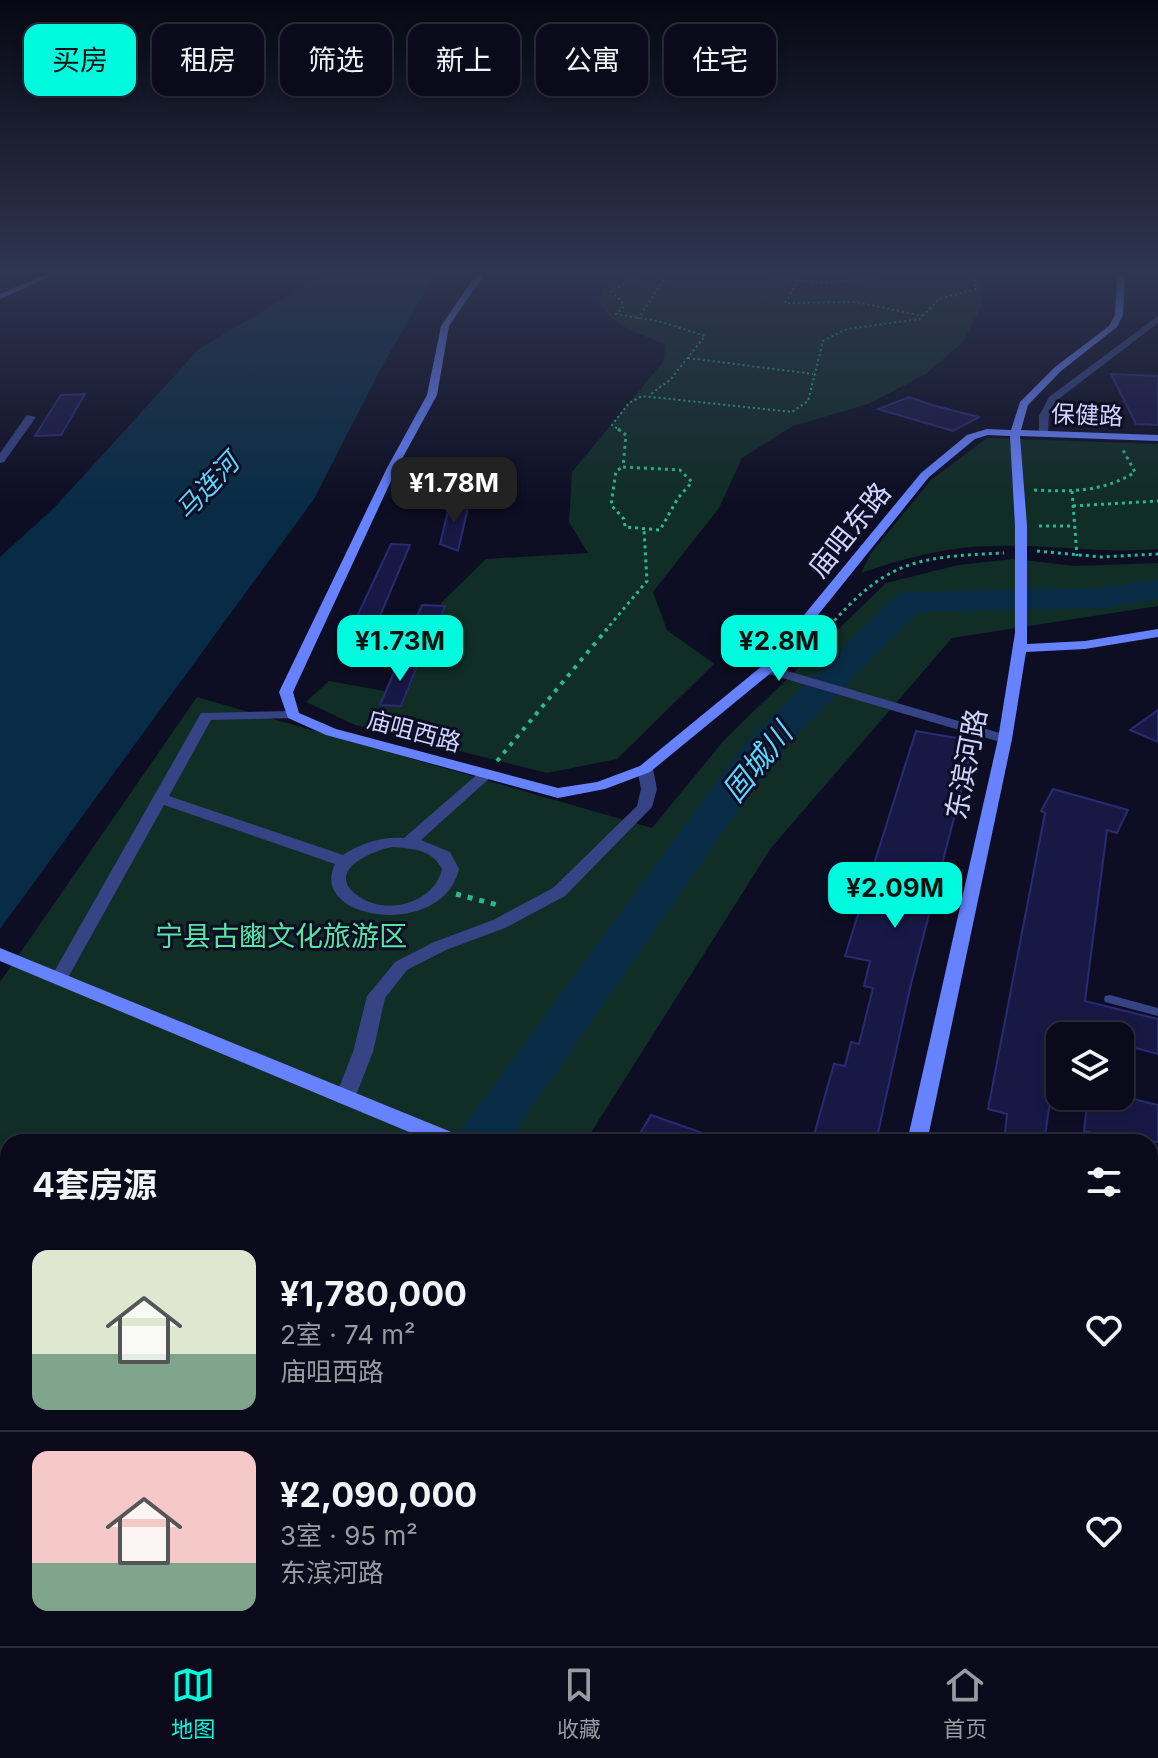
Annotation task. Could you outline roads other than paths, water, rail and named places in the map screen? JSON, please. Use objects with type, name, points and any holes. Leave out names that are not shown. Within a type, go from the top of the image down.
[{"type":"street","points":[[59,979],[206,716],[293,715],[286,692],[392,468],[432,395],[440,352]]},
{"type":"street","points":[[1015,432],[1023,404],[1081,352]]},
{"type":"street","points":[[1043,433],[1044,416],[1052,399],[1115,352]]},
{"type":"street","points":[[0,460],[31,417]]},
{"type":"street","name":"庙咀东路","points":[[486,774],[558,793],[600,786],[645,769],[767,669],[925,475],[971,437],[987,432],[1015,432]]},
{"type":"street","name":"保健路","points":[[1015,432],[1158,438]]},
{"type":"street","name":"东滨河路","points":[[919,1134],[1005,739],[1020,641],[1021,526],[1015,432]]},
{"type":"street","points":[[1020,641],[1085,645],[1158,633]]},
{"type":"street","points":[[767,669],[1005,739]]},
{"type":"street","name":"庙咀西路","points":[[293,715],[331,732],[486,774]]},
{"type":"street","points":[[345,1098],[363,1052],[376,996],[401,966],[440,946],[499,924],[559,892],[644,807],[649,789],[645,769]]},
{"type":"street","points":[[410,842],[486,774]]},
{"type":"street","points":[[160,798],[346,862]]},
{"type":"street","points":[[410,842],[426,845],[448,860],[452,870],[451,880],[444,891],[431,901],[414,907],[375,910],[345,895],[339,885],[340,873],[346,862],[375,845],[410,842]]},
{"type":"street","points":[[0,954],[435,1134]]},
{"type":"lane","points":[[1110,999],[1158,1012]]},
{"type":"water","name":"马连河","points":[[196,352],[390,352],[314,499],[0,929],[0,557],[54,508]]},
{"type":"waterway","name":"固城川","points":[[485,1134],[761,749],[909,602],[1103,598],[1158,589]]},
{"type":"park label","name":"宁县古豳文化旅游区","points":[[281,936]]}]
